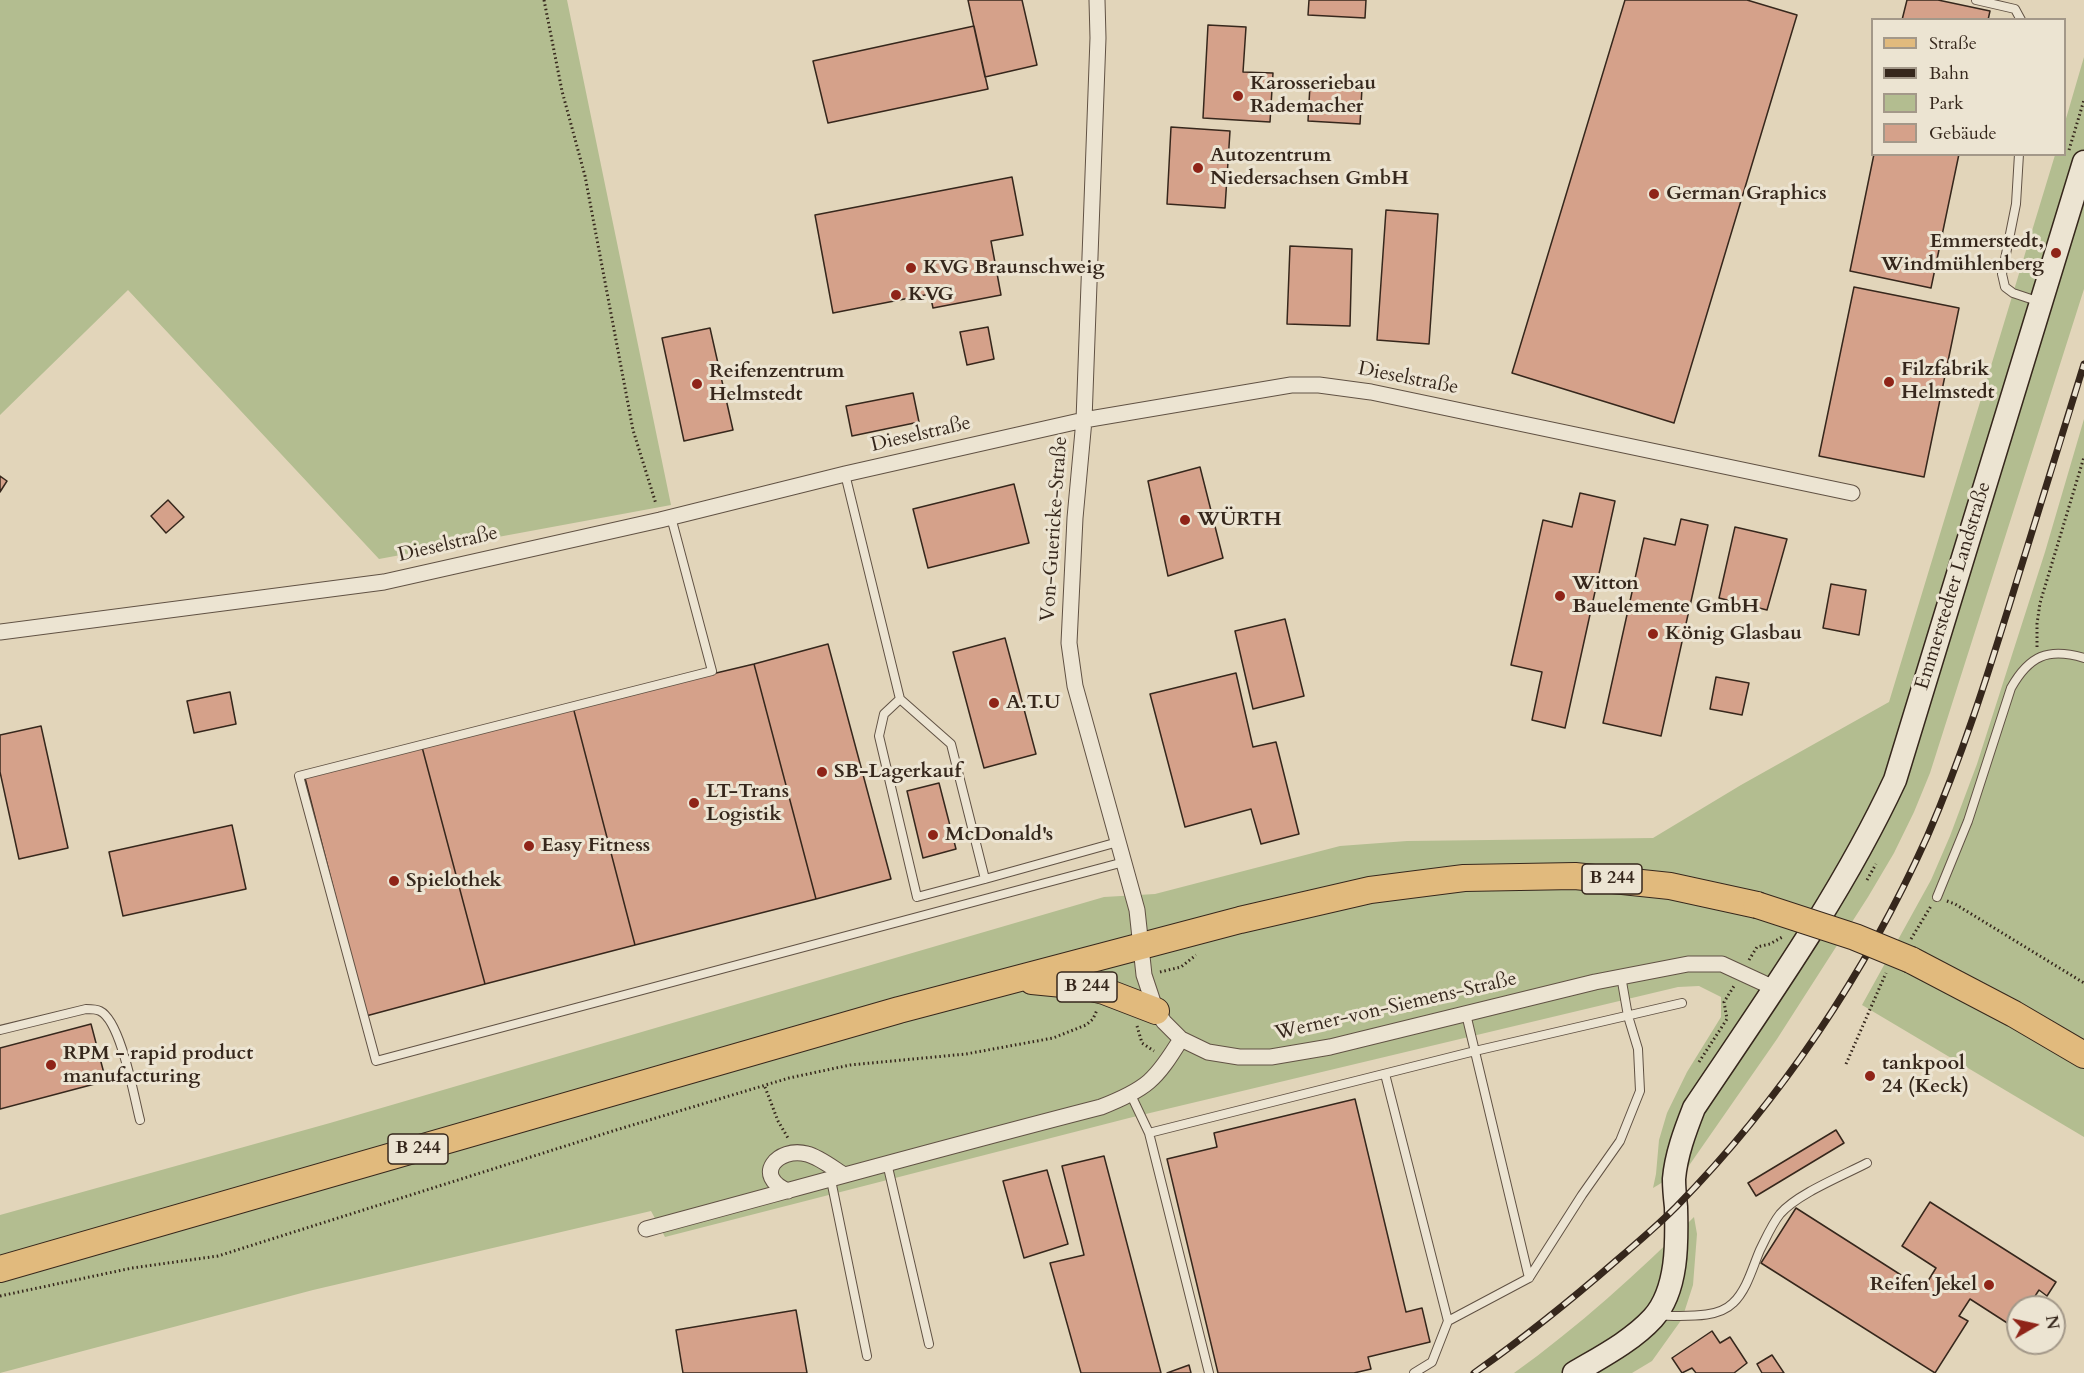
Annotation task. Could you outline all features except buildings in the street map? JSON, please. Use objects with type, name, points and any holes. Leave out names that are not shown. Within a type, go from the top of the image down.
[{"type":"main road","name":"Emmerstedter Landstraße","points":[[1654,1317],[1664,1301],[1670,1283],[1676,1231],[1674,1179],[1683,1135],[1694,1108],[1848,872],[1874,826],[1895,780],[2041,303],[2078,206],[2084,162]]},
{"type":"main road","name":"B 244","points":[[0,1269],[1014,979],[1301,904],[1370,890],[1464,878],[1575,876],[1622,880],[1670,886],[1757,905],[1845,933],[1911,960],[2014,1014],[2084,1055]]},
{"type":"main road","name":"B 244","points":[[1014,979],[1083,986],[1107,992],[1156,1011]]},
{"type":"main road","points":[[1574,1373],[1620,1344],[1654,1317]]},
{"type":"street","name":"Von-Guericke-Straße","points":[[1097,0],[1098,38],[1084,420],[1070,607],[1070,662],[1137,910],[1144,975],[1156,1011],[1164,1023],[1181,1039]]},
{"type":"street","name":"Dieselstraße","points":[[0,632],[384,582],[666,519],[845,474],[1084,420],[1292,385],[1319,385],[1371,392],[1852,493]]},
{"type":"street","name":"Werner-von-Siemens-Straße","points":[[1181,1039],[1217,1054],[1271,1057],[1297,1054],[1621,976],[1704,962],[1722,964],[1774,988]]},
{"type":"street","points":[[646,1229],[1101,1107],[1131,1095],[1153,1079],[1168,1061],[1181,1039]]},
{"type":"street","points":[[788,1191],[776,1186],[771,1178],[770,1168],[777,1158],[794,1153],[808,1154],[837,1177]]},
{"type":"lane","points":[[1976,0],[2015,9],[2020,18]]},
{"type":"lane","points":[[2019,156],[2016,204],[2002,274],[2005,287],[2013,293],[2041,303]]},
{"type":"lane","points":[[845,474],[900,699],[951,744],[985,879]]},
{"type":"lane","points":[[666,519],[712,671],[299,776],[376,1061],[1124,862]]},
{"type":"lane","points":[[1937,897],[1968,821],[2011,688],[2021,671],[2038,658],[2055,653],[2068,653],[2084,658]]},
{"type":"lane","points":[[900,699],[884,714],[879,736],[917,897],[1118,842]]},
{"type":"lane","points":[[1448,1321],[1529,1278],[1620,1141],[1640,1091],[1638,1049],[1628,1016],[1621,976]]},
{"type":"lane","points":[[1149,1133],[1475,1051],[1682,1003]]},
{"type":"lane","points":[[0,1030],[86,1009],[99,1010],[106,1015],[120,1039],[140,1120]]},
{"type":"lane","points":[[1466,1014],[1529,1278]]},
{"type":"lane","points":[[1385,1074],[1448,1321],[1432,1362],[1414,1373]]},
{"type":"lane","points":[[1131,1095],[1149,1133],[1209,1373]]},
{"type":"lane","points":[[887,1163],[929,1344]]},
{"type":"lane","points":[[1654,1317],[1705,1314],[1733,1304],[1779,1215],[1793,1202],[1867,1164]]},
{"type":"lane","points":[[837,1177],[867,1356]]},
{"type":"path","points":[[544,0],[562,91],[585,176],[633,430],[666,519]]},
{"type":"path","points":[[2038,658],[2037,624],[2040,603],[2084,457]]},
{"type":"path","points":[[1696,1068],[1727,1019],[1724,1002],[1757,947],[1770,944],[1783,937],[1789,927]]},
{"type":"path","points":[[1144,975],[1181,967],[1195,955],[1207,952]]},
{"type":"path","points":[[0,1296],[132,1268],[227,1254],[616,1130],[789,1078],[850,1065],[966,1054],[1053,1038],[1086,1025],[1093,1019],[1107,992]]},
{"type":"path","points":[[1130,1019],[1137,1025],[1142,1043],[1168,1061]]},
{"type":"path","points":[[765,1087],[787,1137],[808,1154]]},
{"type":"green space","points":[[0,0],[567,0],[671,505],[379,559],[128,290],[0,415]]},
{"type":"green space","points":[[2084,57],[2084,289],[1930,773],[1894,853],[1868,897],[1777,1039],[1688,1167],[1653,1188],[1659,1140],[1667,1113],[1687,1072],[1721,1017],[1721,997],[1699,986],[1678,987],[1129,1118],[665,1237],[651,1211],[313,1290],[0,1373],[0,1215],[330,1123],[1104,897],[1155,894],[1340,846],[1407,841],[1653,838],[1741,785],[1889,702],[2055,156],[2066,156],[2066,119]]},
{"type":"green space","points":[[2084,419],[2084,1137],[1862,1005],[1931,880],[1950,836],[1977,764],[2045,552]]},
{"type":"green space","points":[[1694,1217],[1697,1234],[1693,1285],[1682,1319],[1652,1361],[1632,1373],[1514,1373],[1607,1299]]},
{"type":"railway","points":[[1474,1373],[1565,1304],[1676,1207],[1751,1124],[1818,1033],[1848,986],[1903,888],[1952,776],[1994,653],[2084,364]]},
{"type":"place","name":"Karosseriebau Rademacher","points":[[1238,96]]},
{"type":"place","name":"Autozentrum Niedersachsen GmbH","points":[[1198,168]]},
{"type":"place","name":"German Graphics","points":[[1654,194]]},
{"type":"place","name":"Emmerstedt, Windmühlenberg","points":[[2056,253]]},
{"type":"place","name":"KVG Braunschweig","points":[[911,268]]},
{"type":"place","name":"KVG","points":[[896,295]]},
{"type":"place","name":"Filzfabrik Helmstedt","points":[[1889,382]]},
{"type":"place","name":"Reifenzentrum Helmstedt","points":[[697,384]]},
{"type":"place","name":"WÜRTH","points":[[1185,520]]},
{"type":"place","name":"Witton Bauelemente GmbH","points":[[1560,596]]},
{"type":"place","name":"König Glasbau","points":[[1653,634]]},
{"type":"place","name":"A.T.U","points":[[994,703]]},
{"type":"place","name":"SB-Lagerkauf","points":[[822,772]]},
{"type":"place","name":"LT-Trans Logistik","points":[[694,803]]},
{"type":"place","name":"McDonald's","points":[[933,835]]},
{"type":"place","name":"Easy Fitness","points":[[529,846]]},
{"type":"place","name":"Spielothek","points":[[394,881]]},
{"type":"place","name":"RPM - rapid product manufacturing","points":[[51,1065]]},
{"type":"place","name":"tankpool 24 (Keck)","points":[[1870,1076]]},
{"type":"place","name":"Reifen Jekel","points":[[1989,1285]]}]
